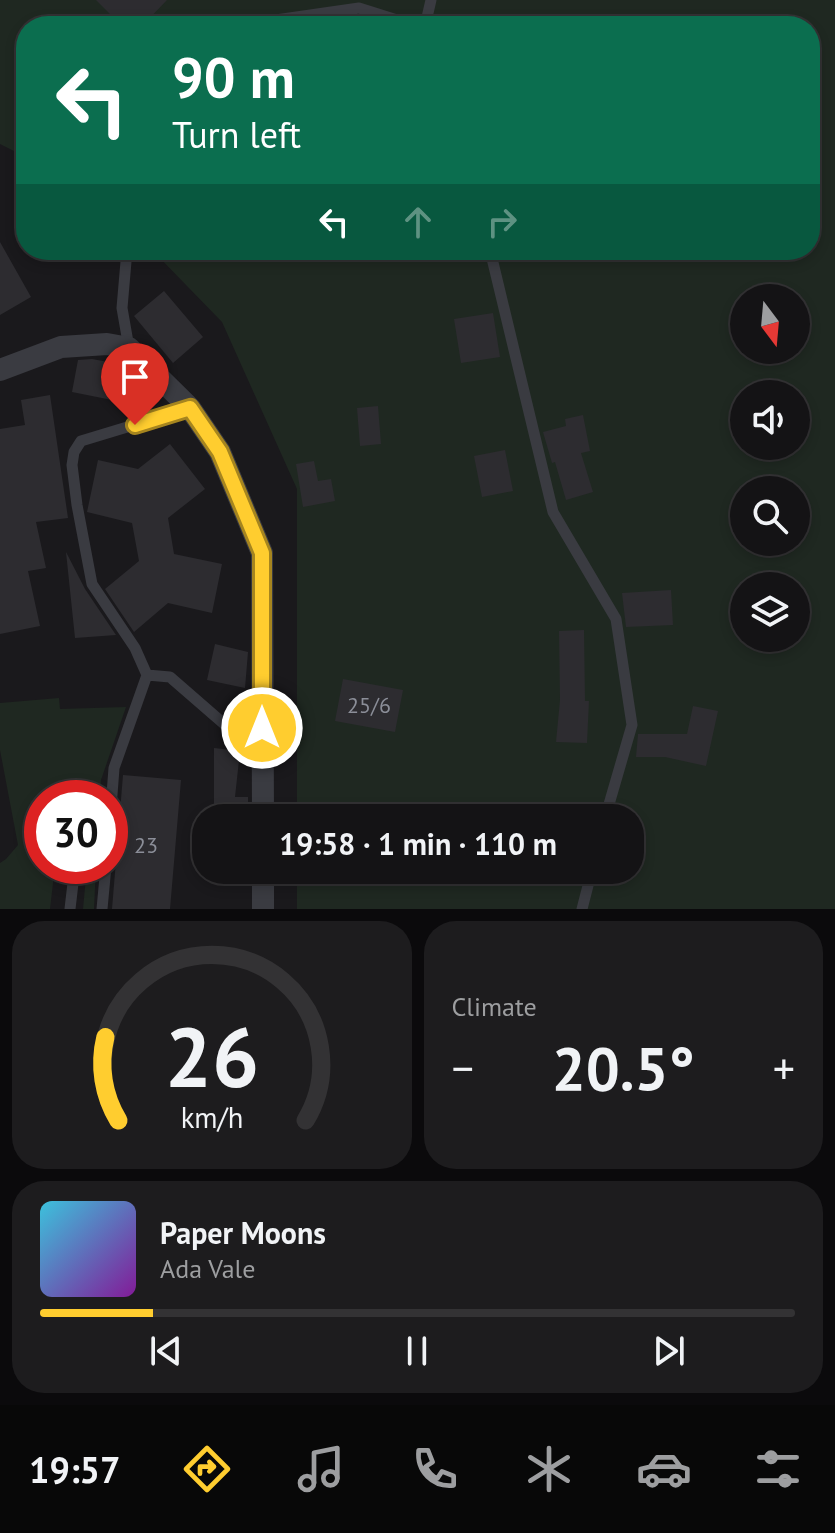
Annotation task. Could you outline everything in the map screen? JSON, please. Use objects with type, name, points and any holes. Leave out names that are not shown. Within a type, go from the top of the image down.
[{"type":"street","points":[[0,370],[61,347],[107,344],[129,348],[190,408],[220,452],[262,553],[263,804]]},
{"type":"street","points":[[263,884],[263,909]]},
{"type":"lane","points":[[303,16],[359,8],[384,16]]},
{"type":"lane","points":[[126,260],[122,308],[129,348]]},
{"type":"lane","points":[[492,260],[553,512],[616,619],[632,725],[609,804]]},
{"type":"lane","points":[[113,780],[114,768],[147,675],[135,648],[92,584],[77,505],[72,465],[74,452],[81,441],[190,408]]},
{"type":"lane","points":[[147,675],[170,677],[262,757]]},
{"type":"lane","points":[[70,909],[73,884]]},
{"type":"lane","points":[[102,909],[104,884]]},
{"type":"lane","points":[[582,909],[588,884]]},
{"type":"shaded area","points":[[0,0],[835,0],[835,909],[297,909],[297,884],[644,884],[644,804],[297,804],[297,489],[222,322],[162,260],[820,260],[820,16],[16,16],[16,152],[0,144]]},
{"type":"shaded area","points":[[59,698],[60,709],[126,707],[101,780],[24,780],[24,884],[53,884],[50,909],[0,909],[0,863],[18,845],[0,750],[0,703]]},
{"type":"shaded area","points":[[85,884],[95,884],[94,909],[83,909]]},
{"type":"building","points":[[96,0],[167,0],[152,16],[112,16]]},
{"type":"building","points":[[0,242],[31,297],[0,315]]},
{"type":"building","points":[[164,291],[203,337],[173,363],[134,316]]},
{"type":"building","points":[[493,313],[500,357],[461,363],[454,319]]},
{"type":"building","points":[[78,360],[119,364],[112,400],[72,392]]},
{"type":"building","points":[[50,395],[68,518],[36,522],[46,568],[28,571],[40,626],[0,634],[0,429],[25,425],[21,400]]},
{"type":"building","points":[[378,406],[381,444],[360,446],[357,408]]},
{"type":"building","points":[[583,415],[590,451],[581,453],[593,492],[566,500],[543,432],[566,426],[565,419]]},
{"type":"building","points":[[170,444],[205,489],[168,518],[174,554],[222,564],[212,613],[168,603],[134,632],[105,589],[139,561],[132,523],[87,512],[98,460],[138,469]]},
{"type":"building","points":[[505,450],[513,491],[482,497],[474,456]]},
{"type":"building","points":[[314,461],[318,481],[331,479],[335,501],[303,507],[296,464]]},
{"type":"building","points":[[66,552],[85,589],[116,635],[75,638]]},
{"type":"building","points":[[671,590],[673,625],[626,627],[622,593]]},
{"type":"building","points":[[584,630],[585,701],[589,701],[587,743],[556,742],[560,700],[559,631]]},
{"type":"building","points":[[215,644],[248,652],[245,688],[207,680]]},
{"type":"building","points":[[343,679],[403,690],[395,732],[335,721]]},
{"type":"building","points":[[693,706],[718,711],[706,766],[665,757],[636,757],[638,734],[687,734]]},
{"type":"building","points":[[214,748],[240,751],[235,797],[248,797],[248,804],[214,804]]},
{"type":"building","points":[[123,775],[181,780],[170,909],[112,909],[114,884],[128,884],[128,780],[123,780]]},
{"type":"route","points":[[135,425],[190,408],[220,452],[262,553],[262,728]]}]
